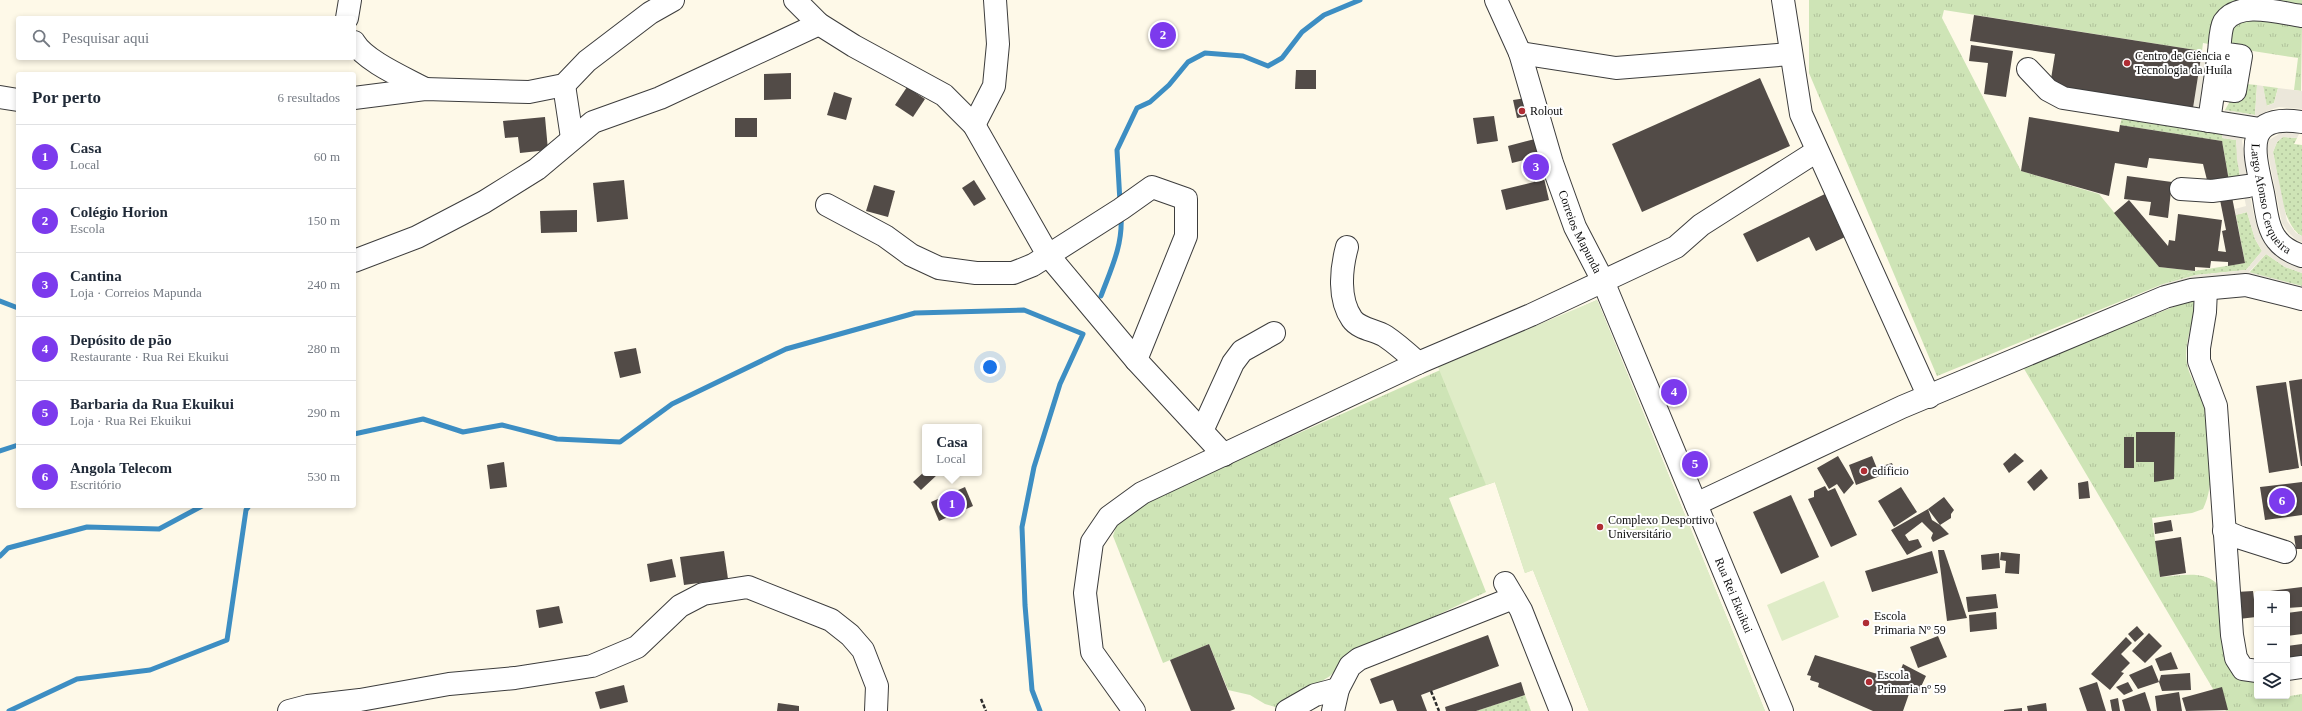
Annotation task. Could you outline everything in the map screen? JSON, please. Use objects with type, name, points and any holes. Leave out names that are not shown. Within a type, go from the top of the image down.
[{"type":"street","points":[[347,16],[350,0]]},
{"type":"street","points":[[356,98],[425,89],[529,92],[564,85],[587,61],[650,13],[672,0]]},
{"type":"street","points":[[795,0],[819,24],[854,46],[944,95],[974,124],[1048,255],[1136,360],[1224,455]]},
{"type":"street","points":[[974,124],[994,86],[998,44],[995,0]]},
{"type":"street","name":"Correios Mapunda","points":[[1496,0],[1520,53],[1552,163],[1575,227],[1603,281]]},
{"type":"street","points":[[1783,0],[1802,114],[1817,151],[1916,363],[1929,397]]},
{"type":"street","points":[[2216,122],[2214,88],[2224,22],[2231,15],[2243,9],[2302,16]]},
{"type":"street","points":[[356,260],[417,237],[484,202],[537,169],[572,138],[593,122],[660,98],[819,24]]},
{"type":"street","points":[[356,45],[373,60],[425,89]]},
{"type":"street","points":[[1520,53],[1616,68],[1791,54]]},
{"type":"street","points":[[2028,69],[2048,90],[2063,98],[2254,128]]},
{"type":"street","points":[[564,85],[572,138]]},
{"type":"street","points":[[0,97],[16,100]]},
{"type":"street","name":"Largo Afonso Cerqueira","points":[[2302,122],[2275,120],[2254,128],[2257,137],[2255,154],[2270,227],[2276,240],[2289,251],[2302,256]]},
{"type":"street","points":[[1134,711],[1092,652],[1085,593],[1092,542],[1109,517],[1142,493],[1418,363],[1531,316],[1676,247],[1702,225],[1817,151]]},
{"type":"street","points":[[827,204],[885,236],[911,255],[939,268],[976,273],[1013,273],[1033,265],[1121,209],[1152,187],[1186,199],[1186,236],[1136,360]]},
{"type":"street","points":[[2181,189],[2212,191],[2239,187]]},
{"type":"street","points":[[1347,247],[1342,277],[1343,290],[1352,319],[1358,324],[1383,334],[1400,346],[1418,363]]},
{"type":"street","name":"Rua Rei Ekuikui","points":[[1603,281],[1782,711]]},
{"type":"street","points":[[1696,504],[1902,407],[2165,297],[2206,289],[2246,285],[2302,299]]},
{"type":"street","points":[[2206,289],[2205,312],[2198,348],[2199,361],[2216,406],[2226,582],[2236,658],[2243,669],[2254,671]]},
{"type":"street","points":[[1202,431],[1233,363],[1242,351],[1274,333]]},
{"type":"street","points":[[2224,531],[2285,552]]},
{"type":"street","points":[[289,711],[308,706],[360,700],[449,684],[515,678],[592,666],[637,647],[680,606],[704,594],[748,587],[831,620],[850,635],[863,650],[877,686],[876,711]]},
{"type":"street","points":[[1333,711],[1338,689],[1350,666],[1359,659],[1509,591],[1521,610],[1561,711]]},
{"type":"street","points":[[2290,668],[2302,667]]},
{"type":"street","points":[[1287,711],[1315,695],[1338,689]]},
{"type":"path","points":[[1431,691],[1439,711]]},
{"type":"path","points":[[981,699],[986,711]]},
{"type":"green space","points":[[1809,0],[2302,0],[2302,9],[2260,2],[2215,45],[2203,43],[2202,51],[1944,10],[1942,18],[2021,171],[2099,194],[2159,267],[2195,271],[1937,376],[1809,73]]},
{"type":"green space","points":[[2245,17],[2302,24],[2301,91],[2294,90],[2298,58],[2227,47],[2228,30]]},
{"type":"green space","points":[[2246,84],[2257,85],[2255,115],[2225,110],[2234,94]]},
{"type":"green space","points":[[2263,86],[2278,88],[2274,103],[2266,106]]},
{"type":"green space","points":[[2122,118],[2223,133],[2222,138],[2236,140],[2240,178],[2229,181],[2222,141],[2120,125]]},
{"type":"green space","points":[[2283,137],[2297,138],[2294,144],[2302,145],[2302,236],[2295,230],[2289,221],[2279,186],[2273,152],[2277,142]]},
{"type":"green space","points":[[2247,212],[2255,239],[2262,251],[2246,270],[2196,275],[2160,285],[2195,271],[2245,263],[2236,215]]},
{"type":"green space","points":[[2266,254],[2285,267],[2302,273],[2302,286],[2249,273]]},
{"type":"green space","points":[[1597,300],[1765,711],[1589,711],[1533,570],[1525,573],[1495,482],[1449,498],[1486,592],[1349,657],[1330,676],[1279,708],[1265,704],[1250,695],[1228,690],[1209,644],[1163,663],[1113,536],[1116,527],[1122,518],[1138,507],[1216,470]]},
{"type":"green space","name":"Complexo Desportivo Universitário","points":[[1597,300],[1765,711],[1589,711],[1533,570],[1525,573],[1495,482],[1486,485],[1438,367]]},
{"type":"green space","points":[[2197,301],[2186,348],[2186,356],[2190,375],[2200,394],[2207,415],[2212,457],[2210,485],[2203,509],[2192,513],[2152,518],[2160,577],[2200,575],[2214,581],[2219,586],[2230,656],[2254,674],[2254,699],[2290,699],[2290,696],[2302,694],[2302,711],[2226,711],[2023,367],[2186,302]]},
{"type":"green space","points":[[1824,581],[1839,617],[1782,641],[1767,605]]},
{"type":"green space","points":[[1525,695],[1531,711],[1476,711]]},
{"type":"shaded area","points":[[2201,57],[2214,59],[2206,110],[2193,108]]},
{"type":"shaded area","points":[[2257,85],[2263,86],[2267,106],[2274,103],[2278,88],[2302,91],[2302,109],[2279,107],[2267,111],[2247,127],[2242,141],[2248,186],[2254,216],[2261,237],[2267,246],[2281,259],[2302,267],[2302,273],[2285,267],[2266,254],[2249,272],[2302,286],[2302,291],[2166,288],[2160,285],[2196,275],[2246,270],[2262,251],[2255,239],[2247,212],[2236,215],[2235,209],[2246,206],[2237,160],[2236,140],[2222,138],[2225,110],[2255,115]]},
{"type":"shaded area","points":[[2284,131],[2300,132],[2297,138],[2283,137],[2277,142],[2273,152],[2287,221],[2296,233],[2302,236],[2302,242],[2296,240],[2282,223],[2267,149],[2269,140]]},
{"type":"building","name":"Centro de Ciência e Tecnologia da Huíla","points":[[1974,15],[2202,51],[2193,108],[2050,85],[2055,54],[1970,41]]},
{"type":"building","points":[[1971,45],[2013,51],[2006,97],[1984,94],[1988,63],[1969,61]]},
{"type":"building","points":[[1296,70],[1316,70],[1316,89],[1295,89]]},
{"type":"building","points":[[791,73],[791,99],[764,100],[764,74]]},
{"type":"building","points":[[1760,78],[1790,146],[1642,212],[1612,144]]},
{"type":"building","points":[[907,87],[925,99],[913,117],[895,105]]},
{"type":"building","points":[[834,92],[852,98],[846,120],[827,115]]},
{"type":"building","points":[[1526,98],[1529,116],[1517,118],[1513,100]]},
{"type":"building","points":[[1494,116],[1498,141],[1477,144],[1473,118]]},
{"type":"building","points":[[545,117],[548,150],[520,153],[518,137],[505,138],[503,121]]},
{"type":"building","points":[[2029,117],[2119,132],[2120,125],[2222,141],[2229,181],[2208,184],[2203,164],[2149,158],[2147,168],[2115,163],[2109,196],[2021,171]]},
{"type":"building","points":[[735,118],[757,118],[757,137],[735,137]]},
{"type":"building","points":[[1535,139],[1549,200],[1506,210],[1501,190],[1534,182],[1528,159],[1512,163],[1508,146]]},
{"type":"building","points":[[2127,176],[2172,182],[2168,218],[2149,215],[2151,202],[2124,199]]},
{"type":"building","points":[[624,180],[628,219],[597,222],[593,183]]},
{"type":"building","points":[[974,180],[986,199],[974,206],[962,188]]},
{"type":"building","points":[[874,185],[895,191],[888,217],[866,211]]},
{"type":"building","points":[[1831,191],[1844,219],[1837,222],[1845,237],[1816,251],[1809,237],[1757,262],[1743,234]]},
{"type":"building","points":[[2232,197],[2245,263],[2228,266],[2228,262],[2211,261],[2210,268],[2195,267],[2195,271],[2159,267],[2114,213],[2129,200],[2168,246],[2169,240],[2175,241],[2178,214],[2222,220],[2218,251],[2226,252],[2222,231],[2226,230],[2220,200]]},
{"type":"building","points":[[577,210],[577,232],[541,233],[540,211]]},
{"type":"building","points":[[636,348],[641,373],[620,378],[614,352]]},
{"type":"building","points":[[2302,379],[2302,466],[2301,466],[2289,381]]},
{"type":"building","points":[[2286,382],[2299,468],[2269,473],[2256,386]]},
{"type":"building","points":[[2136,432],[2175,432],[2174,479],[2154,482],[2154,462],[2136,462]]},
{"type":"building","points":[[2124,437],[2134,437],[2134,468],[2124,468]]},
{"type":"building","points":[[2015,453],[2024,461],[2009,473],[2003,464]]},
{"type":"building","points":[[1838,456],[1854,483],[1844,494],[1837,484],[1829,489],[1817,468]]},
{"type":"building","name":"edificio","points":[[1872,456],[1880,476],[1856,485],[1849,465]]},
{"type":"building","points":[[504,462],[507,487],[490,489],[487,465]]},
{"type":"building","points":[[1892,463],[1895,472],[1885,475],[1882,466]]},
{"type":"building","points":[[2041,469],[2048,478],[2034,491],[2027,482]]},
{"type":"building","points":[[922,474],[922,476],[936,476],[921,490],[913,482]]},
{"type":"building","points":[[2088,481],[2090,498],[2079,499],[2078,483]]},
{"type":"building","points":[[2302,482],[2302,515],[2265,520],[2260,487]]},
{"type":"building","points":[[1825,486],[1828,491],[1835,488],[1857,535],[1831,547],[1808,499],[1814,497],[1814,491]]},
{"type":"building","points":[[965,487],[973,506],[939,521],[931,502]]},
{"type":"building","points":[[1901,487],[1917,512],[1894,527],[1878,501]]},
{"type":"building","points":[[1791,495],[1819,557],[1781,574],[1753,512]]},
{"type":"building","points":[[1944,497],[1954,510],[1951,514],[1951,518],[1940,525],[1928,509]]},
{"type":"building","points":[[1928,509],[1932,520],[1940,525],[1949,534],[1933,542],[1931,538],[1933,533],[1922,522],[1905,535],[1909,541],[1918,539],[1922,547],[1907,555],[1891,530]]},
{"type":"building","points":[[2171,520],[2173,531],[2155,534],[2154,523]]},
{"type":"building","points":[[2302,535],[2302,549],[2296,549],[2294,536]]},
{"type":"building","points":[[2181,537],[2186,573],[2160,577],[2155,541]]},
{"type":"building","points":[[1938,550],[1944,550],[1967,618],[1947,621]]},
{"type":"building","points":[[724,551],[728,579],[684,585],[680,557]]},
{"type":"building","points":[[1932,551],[1938,573],[1872,592],[1865,571]]},
{"type":"building","points":[[2001,552],[2020,554],[2019,574],[2005,573],[2006,561],[2000,560]]},
{"type":"building","points":[[1999,553],[2000,568],[1982,570],[1981,555]]},
{"type":"building","points":[[672,559],[676,577],[650,582],[647,564]]},
{"type":"building","points":[[2302,587],[2302,607],[2290,608],[2290,591],[2270,591]]},
{"type":"building","points":[[2253,591],[2254,617],[2239,619],[2236,592]]},
{"type":"building","points":[[1996,594],[1998,608],[1968,612],[1966,597]]},
{"type":"building","points":[[559,606],[563,623],[539,628],[536,610]]},
{"type":"building","points":[[2302,611],[2302,634],[2290,636],[2290,613]]},
{"type":"building","points":[[1996,612],[1997,629],[1970,632],[1969,615]]},
{"type":"building","points":[[2137,626],[2144,634],[2135,642],[2128,634]]},
{"type":"building","points":[[2149,633],[2162,646],[2145,663],[2132,651]]},
{"type":"building","points":[[1488,635],[1499,666],[1421,695],[1427,711],[1397,711],[1393,700],[1380,704],[1370,679]]},
{"type":"building","points":[[1938,636],[1947,657],[1918,668],[1910,647]]},
{"type":"building","points":[[2126,637],[2132,643],[2121,654],[2130,663],[2121,672],[2124,673],[2110,690],[2091,674]]},
{"type":"building","points":[[1209,644],[1235,709],[1230,711],[1191,711],[1170,660]]},
{"type":"building","points":[[2302,644],[2302,661],[2290,663],[2290,646]]},
{"type":"building","points":[[2171,652],[2178,669],[2160,671],[2155,659]]},
{"type":"building","name":"Escola Primaria nº 59","points":[[1815,655],[1897,680],[1903,664],[1926,676],[1919,691],[1910,691],[1903,711],[1873,711],[1818,687],[1819,683],[1810,680],[1811,676],[1807,675]]},
{"type":"building","points":[[2152,665],[2159,682],[2138,689],[2129,675]]},
{"type":"building","points":[[2190,673],[2191,690],[2162,691],[2159,682],[2161,675]]},
{"type":"building","points":[[1521,682],[1525,695],[1476,711],[1446,711],[1445,707]]},
{"type":"building","points":[[2097,682],[2106,711],[2087,711],[2079,688]]},
{"type":"building","points":[[2128,682],[2133,691],[2124,695],[2116,687]]},
{"type":"building","points":[[624,685],[628,702],[600,709],[595,692]]},
{"type":"building","points":[[2222,687],[2228,710],[2186,711],[2182,698]]},
{"type":"building","points":[[2145,692],[2151,711],[2125,711],[2122,700]]},
{"type":"building","points":[[2179,692],[2182,711],[2157,711],[2155,696]]},
{"type":"building","points":[[2118,698],[2120,711],[2112,711],[2110,700]]},
{"type":"building","points":[[778,703],[799,706],[799,711],[777,711]]},
{"type":"building","points":[[2046,703],[2047,711],[2028,711],[2027,706]]},
{"type":"building","points":[[2022,708],[2022,711],[2004,711],[2004,710]]},
{"type":"waterway","points":[[1120,202],[1117,150],[1137,108],[1150,102],[1169,85],[1188,62],[1205,53],[1243,56],[1268,66],[1282,58],[1302,32],[1324,15],[1360,0]]},
{"type":"waterway","points":[[1101,296],[1118,247],[1121,216]]},
{"type":"waterway","points":[[0,301],[16,307]]},
{"type":"waterway","points":[[356,434],[423,419],[463,432],[502,425],[557,439],[620,442],[672,404],[786,349],[915,313],[1024,310],[1083,334],[1060,384],[1034,467],[1022,527],[1025,605],[1032,690],[1040,711]]},
{"type":"waterway","points":[[0,451],[16,446]]},
{"type":"waterway","points":[[0,556],[8,548],[87,527],[159,529],[198,508]]},
{"type":"waterway","points":[[9,711],[77,679],[150,670],[227,640],[248,508]]},
{"type":"place","name":"Colégio Horion","points":[[1163,35]]},
{"type":"place","name":"Centro de Ciência e Tecnologia da Huíla","points":[[2127,63]]},
{"type":"place","name":"Rolout","points":[[1522,111]]},
{"type":"place","name":"Cantina","points":[[1536,167]]},
{"type":"place","name":"Depósito de pão","points":[[1674,392]]},
{"type":"place","name":"Barbaria da Rua Ekuikui","points":[[1695,464]]},
{"type":"place","name":"edificio","points":[[1864,471]]},
{"type":"place","name":"Angola Telecom","points":[[2282,501]]},
{"type":"place","name":"Casa","points":[[952,504]]},
{"type":"place","name":"Complexo Desportivo Universitário","points":[[1600,527]]},
{"type":"place","name":"Escola Primaria Nº 59","points":[[1866,623]]},
{"type":"place","name":"Escola Primaria nº 59","points":[[1869,682]]}]
